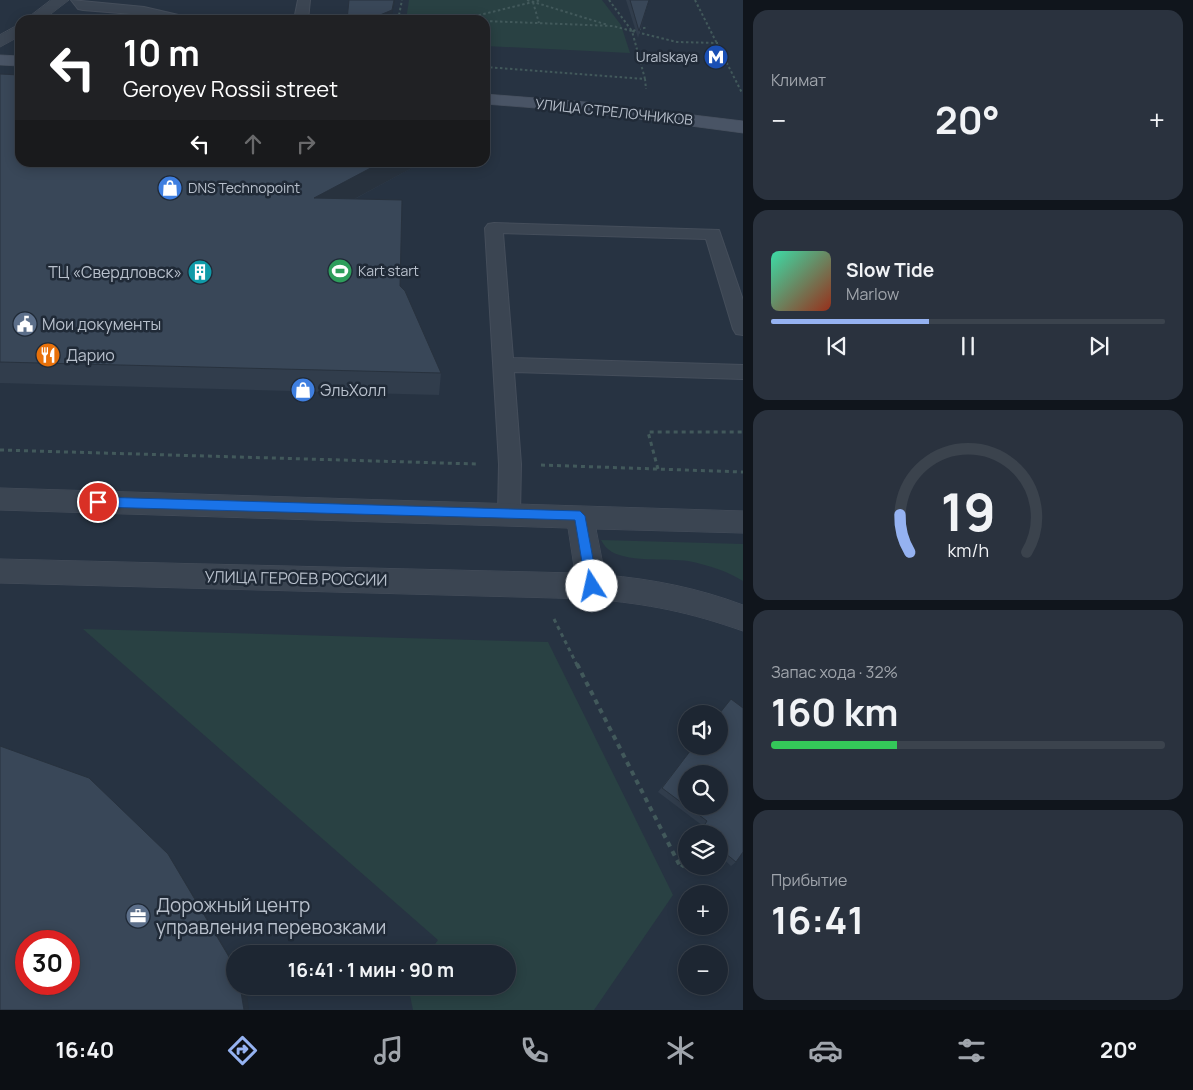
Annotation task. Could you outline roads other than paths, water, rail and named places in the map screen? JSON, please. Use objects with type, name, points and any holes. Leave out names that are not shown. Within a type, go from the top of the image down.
[{"type":"main road","points":[[0,60],[15,61]]},
{"type":"main road","name":"УЛИЦА СТРЕЛОЧНИКОВ","points":[[490,99],[586,107],[743,127]]},
{"type":"street","points":[[40,15],[62,0]]},
{"type":"street","points":[[0,42],[15,32]]},
{"type":"street","points":[[0,499],[743,522]]},
{"type":"street","points":[[580,516],[592,586]]},
{"type":"street","name":"УЛИЦА ГЕРОЕВ РОССИИ","points":[[0,571],[592,586],[652,591],[704,603],[743,618]]},
{"type":"lane","points":[[77,0],[83,6],[144,11],[161,15]]},
{"type":"lane","points":[[302,15],[304,0]]},
{"type":"lane","points":[[509,514],[510,464],[494,228],[713,234],[743,329]]},
{"type":"lane","points":[[503,365],[743,372]]},
{"type":"place","name":"Uralskaya","points":[[716,57]]},
{"type":"place","name":"DNS Technopoint","points":[[170,188]]},
{"type":"place","name":"Kart start","points":[[340,271]]},
{"type":"place","name":"ТЦ «Свердловск»","points":[[200,272]]},
{"type":"place","name":"Мои документы","points":[[25,324]]},
{"type":"place","name":"Дарио","points":[[48,355]]},
{"type":"place","name":"ЭльХолл","points":[[303,390]]},
{"type":"place","name":"Дорожный центр управления перевозками","points":[[138,916]]}]
